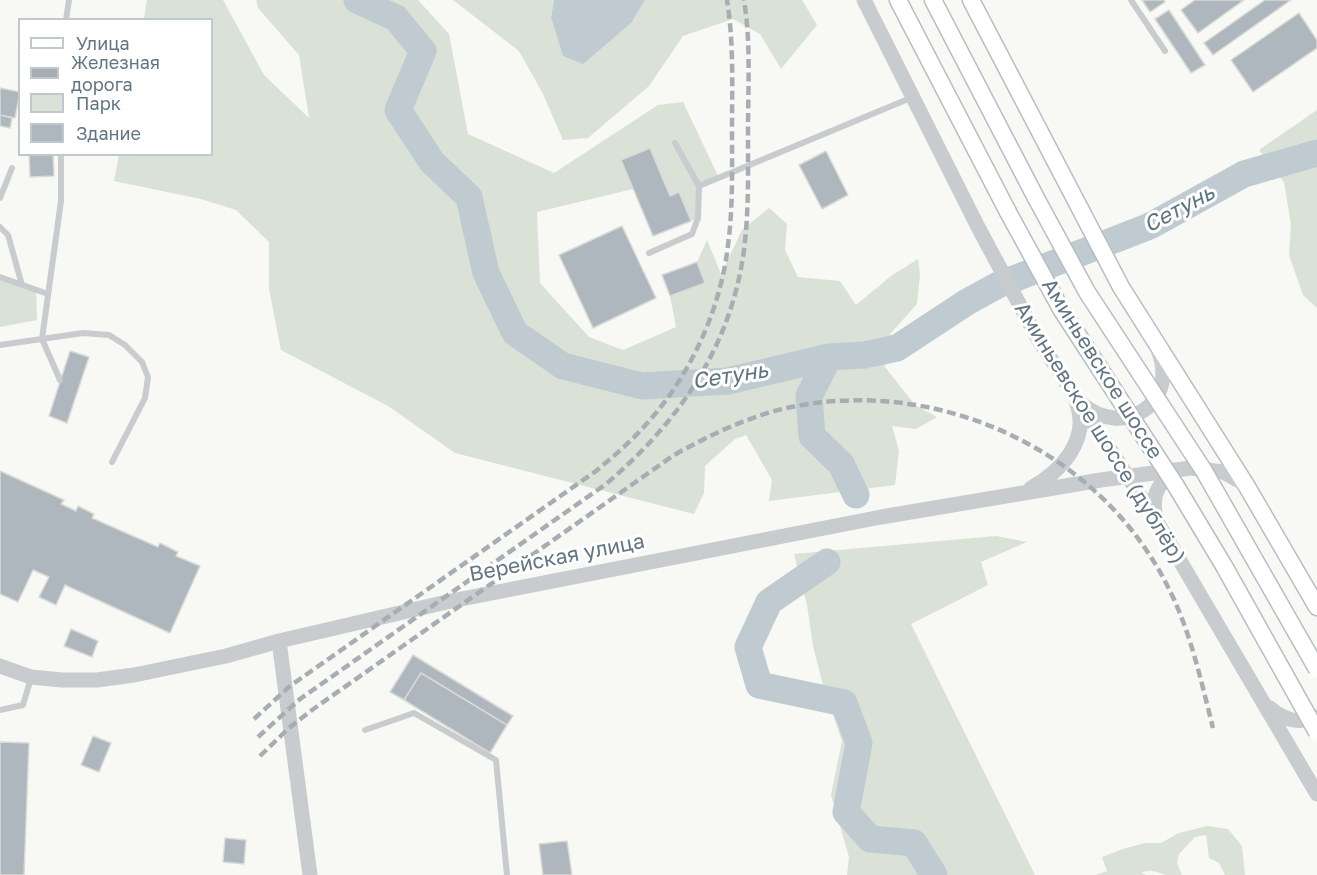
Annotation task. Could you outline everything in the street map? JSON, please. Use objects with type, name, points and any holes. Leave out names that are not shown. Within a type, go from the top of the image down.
[{"type":"main road","name":"Аминьевское шоссе","points":[[898,0],[1061,309],[1176,486],[1224,566],[1317,732]]},
{"type":"main road","name":"Аминьевское шоссе","points":[[933,0],[1087,292],[1209,480],[1317,669]]},
{"type":"main road","points":[[970,0],[1121,287],[1246,485],[1317,607]]},
{"type":"street","name":"Аминьевское шоссе (дублёр)","points":[[864,0],[978,227],[1038,339],[1156,520],[1317,794]]},
{"type":"street","points":[[1076,399],[1089,410],[1106,418],[1125,418],[1142,412],[1155,399],[1163,382],[1163,364],[1157,346]]},
{"type":"street","points":[[1021,493],[1044,481],[1073,451],[1080,424],[1080,411],[1076,399]]},
{"type":"street","name":"Верейская улица","points":[[0,666],[31,677],[97,680],[134,675],[226,656],[279,641],[451,601],[780,536],[1021,493],[1204,468],[1223,472],[1246,485]]},
{"type":"street","points":[[1156,520],[1153,506],[1157,489],[1167,477],[1181,470]]},
{"type":"street","points":[[279,641],[310,875]]},
{"type":"street","points":[[1265,704],[1283,717],[1295,721],[1317,717]]},
{"type":"lane","points":[[66,18],[69,0]]},
{"type":"lane","points":[[1131,0],[1166,51]]},
{"type":"lane","points":[[699,186],[913,97]]},
{"type":"lane","points":[[649,253],[692,234],[698,218],[699,186],[675,142]]},
{"type":"lane","points":[[60,380],[42,339],[61,201],[61,156]]},
{"type":"lane","points":[[0,198],[12,168]]},
{"type":"lane","points":[[0,227],[8,235],[22,285]]},
{"type":"lane","points":[[0,277],[48,294]]},
{"type":"lane","points":[[0,345],[82,333],[109,335],[125,345],[142,362],[148,377],[145,398],[112,462]]},
{"type":"lane","points":[[0,710],[24,705],[31,677]]},
{"type":"lane","points":[[365,730],[414,713],[496,760],[507,875]]},
{"type":"green space","points":[[147,0],[223,0],[264,75],[309,118],[299,55],[258,8],[256,0],[418,0],[449,34],[468,134],[554,173],[658,105],[683,102],[719,178],[700,186],[698,218],[691,221],[679,193],[670,196],[633,189],[537,212],[540,283],[589,337],[623,350],[676,327],[670,296],[705,283],[697,262],[707,240],[721,274],[742,230],[769,208],[787,224],[785,250],[798,277],[840,281],[856,305],[891,276],[918,259],[920,275],[917,304],[891,333],[885,367],[915,405],[937,417],[916,429],[892,426],[899,451],[895,485],[769,501],[772,480],[746,435],[735,439],[705,466],[704,493],[694,514],[455,453],[388,406],[281,350],[269,289],[269,242],[236,210],[201,199],[114,181],[119,156],[213,156],[213,18],[144,18]]},
{"type":"green space","points":[[453,0],[554,0],[551,17],[632,22],[645,0],[802,0],[817,25],[781,69],[760,34],[733,19],[683,36],[649,86],[588,138],[563,140],[543,94],[519,51]]},
{"type":"green space","points":[[1317,110],[1317,308],[1303,295],[1289,255],[1291,225],[1284,182],[1259,150]]},
{"type":"green space","points":[[0,277],[36,290],[37,320],[0,327]]},
{"type":"green space","points":[[996,536],[1027,542],[981,562],[988,585],[911,624],[1035,875],[847,875],[849,857],[831,795],[842,741],[824,689],[794,554]]},
{"type":"green space","points":[[1207,826],[1228,829],[1242,846],[1245,875],[1225,875],[1219,863],[1209,858],[1206,835],[1195,837],[1179,854],[1177,863],[1182,875],[1166,875],[1150,871],[1141,873],[1147,875],[1096,875],[1107,871],[1102,857],[1145,843],[1161,843],[1179,833]]},
{"type":"shaded area","points":[[554,0],[645,0],[632,22],[583,64],[563,56],[551,17]]},
{"type":"building","points":[[1142,0],[1164,0],[1165,2],[1150,12]]},
{"type":"building","points":[[1195,0],[1244,0],[1198,33],[1181,10]]},
{"type":"building","points":[[1265,0],[1291,0],[1213,55],[1204,43]]},
{"type":"building","points":[[1169,10],[1205,65],[1191,73],[1155,19]]},
{"type":"building","points":[[1299,13],[1317,40],[1317,48],[1253,92],[1231,60]]},
{"type":"building","points":[[0,88],[18,92],[15,118],[0,115]]},
{"type":"building","points":[[0,115],[12,118],[10,128],[0,126]]},
{"type":"building","points":[[650,148],[670,196],[679,192],[691,221],[653,236],[621,160]]},
{"type":"building","points":[[826,151],[848,195],[822,209],[799,165]]},
{"type":"building","points":[[29,156],[53,156],[54,176],[30,177]]},
{"type":"building","points":[[622,226],[656,298],[593,328],[559,255]]},
{"type":"building","points":[[697,262],[705,283],[670,296],[662,275]]},
{"type":"building","points":[[70,351],[89,357],[67,423],[49,416]]},
{"type":"building","points":[[0,471],[64,500],[61,504],[76,511],[78,506],[94,514],[92,518],[158,547],[160,543],[178,552],[176,556],[200,566],[170,633],[65,585],[56,605],[39,597],[49,577],[33,570],[18,602],[0,594]]},
{"type":"building","points":[[71,629],[98,641],[92,657],[64,646]]},
{"type":"building","points":[[413,655],[513,716],[507,725],[421,673],[404,700],[390,692]]},
{"type":"building","points":[[421,673],[507,725],[490,753],[404,700]]},
{"type":"building","points":[[93,736],[111,743],[99,772],[81,765]]},
{"type":"building","points":[[0,742],[29,743],[24,875],[0,875]]},
{"type":"building","points":[[225,838],[246,840],[244,864],[223,862]]},
{"type":"building","points":[[567,841],[572,875],[543,875],[539,844]]},
{"type":"waterway","name":"Сетунь","points":[[357,0],[396,18],[423,51],[398,110],[432,162],[469,197],[486,273],[515,333],[563,366],[642,386],[728,381],[829,357],[864,355],[897,348],[967,302],[998,285],[1150,226],[1244,174],[1317,153]]},
{"type":"waterway","points":[[829,357],[809,396],[812,436],[841,464],[856,495]]},
{"type":"waterway","points":[[827,562],[769,602],[748,647],[759,685],[844,703],[859,743],[846,812],[870,839],[914,843],[934,875]]},
{"type":"railway","points":[[254,719],[290,686],[596,471],[643,428],[678,383],[702,339],[711,316],[719,292],[728,245],[732,189],[732,82],[731,33],[727,0]]},
{"type":"railway","points":[[258,737],[300,699],[606,484],[657,435],[698,380],[727,319],[744,250],[748,191],[749,66],[744,0]]},
{"type":"railway","points":[[260,756],[312,710],[674,455],[758,416],[787,408],[844,401],[900,403],[956,414],[1009,434],[1058,462],[1102,497],[1139,540],[1169,589],[1189,640],[1213,728]]}]
